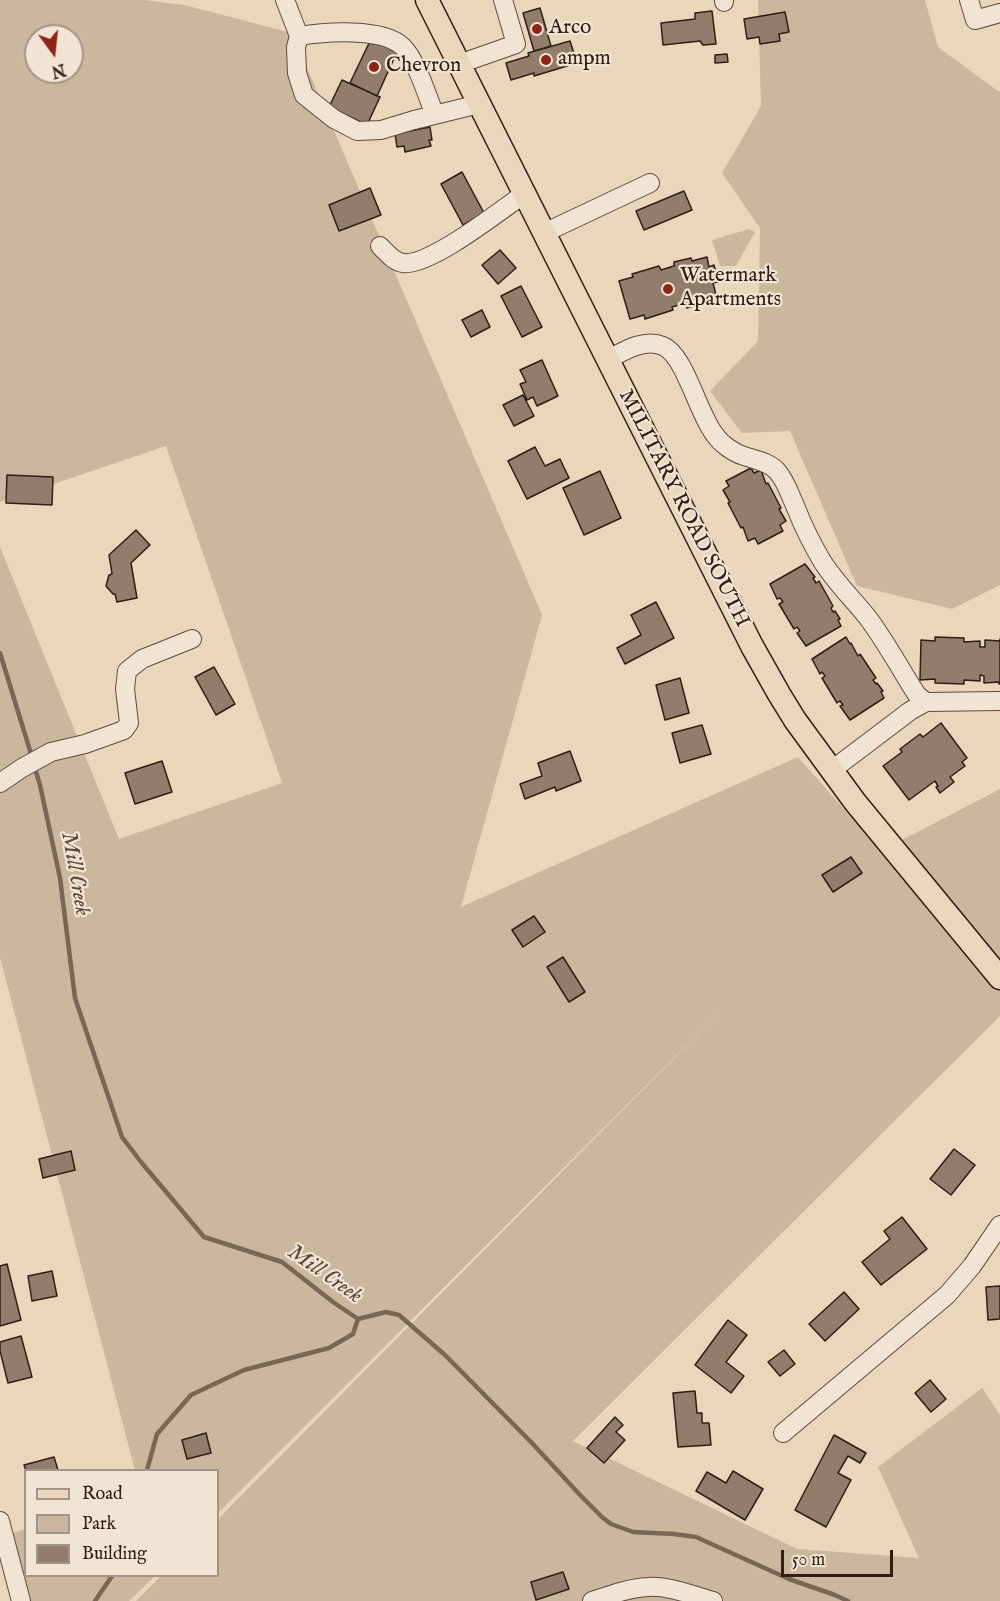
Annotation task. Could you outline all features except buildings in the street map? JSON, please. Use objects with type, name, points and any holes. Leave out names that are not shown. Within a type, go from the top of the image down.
[{"type":"main road","name":"MILITARY ROAD SOUTH","points":[[427,0],[764,668],[795,720],[855,802],[1000,978]]},
{"type":"street","points":[[285,0],[298,36],[297,73],[304,95],[334,119],[357,131],[381,130],[479,104]]},
{"type":"street","points":[[459,64],[516,44],[503,0]]},
{"type":"street","points":[[969,0],[975,20],[1000,13]]},
{"type":"street","points":[[298,36],[367,32],[402,46],[415,65],[435,115]]},
{"type":"street","points":[[544,234],[650,183]]},
{"type":"street","points":[[380,246],[392,258],[402,263],[423,259],[446,248],[524,194]]},
{"type":"street","points":[[607,360],[640,345],[652,343],[664,346],[674,353],[705,420],[716,437],[741,456],[760,460],[775,469],[783,479],[807,534],[823,562],[836,582],[868,619],[917,695],[926,702]]},
{"type":"street","points":[[0,783],[51,752],[85,744],[124,730],[129,723],[125,689],[128,671],[142,659],[192,639]]},
{"type":"street","points":[[832,770],[910,711],[926,702],[1000,701]]},
{"type":"street","points":[[783,1433],[947,1295],[977,1259],[1000,1225]]},
{"type":"street","points":[[0,1521],[21,1601]]},
{"type":"street","points":[[592,1601],[650,1587],[679,1591],[713,1601]]},
{"type":"green space","points":[[0,0],[144,0],[184,5],[292,33],[542,615],[461,907],[798,757],[881,851],[1000,789],[1000,1016],[573,1441],[797,1549],[919,1558],[878,1467],[982,1388],[1000,1415],[1000,1601],[136,1601],[160,1577],[219,1577],[219,1518],[725,1007],[219,1512],[219,1469],[135,1469],[0,958],[0,547],[119,839],[282,783],[166,446],[0,502]]},
{"type":"green space","points":[[758,0],[925,0],[938,47],[1000,91],[1000,585],[952,609],[857,586],[790,431],[742,433],[710,391],[758,341],[760,228],[722,173],[761,106]]},
{"type":"green space","points":[[749,229],[755,232],[736,266],[720,266],[712,240]]},
{"type":"green space","points":[[24,1529],[24,1577],[154,1577],[129,1601],[21,1601],[4,1536]]},
{"type":"waterway","name":"Mill Creek","points":[[0,653],[32,757]]},
{"type":"waterway","name":"Mill Creek","points":[[34,765],[60,878],[75,998],[122,1137],[204,1237],[282,1262],[358,1319],[386,1312],[399,1315],[445,1355],[611,1524],[633,1532],[696,1537],[789,1579],[848,1601]]},
{"type":"waterway","points":[[147,1469],[157,1434],[191,1395],[244,1370],[329,1348],[353,1334],[358,1319]]},
{"type":"waterway","points":[[95,1601],[111,1577]]},
{"type":"place","name":"Arco","points":[[537,29]]},
{"type":"place","name":"ampm","points":[[546,60]]},
{"type":"place","name":"Chevron","points":[[374,67]]},
{"type":"place","name":"Watermark Apartments","points":[[668,289]]}]
